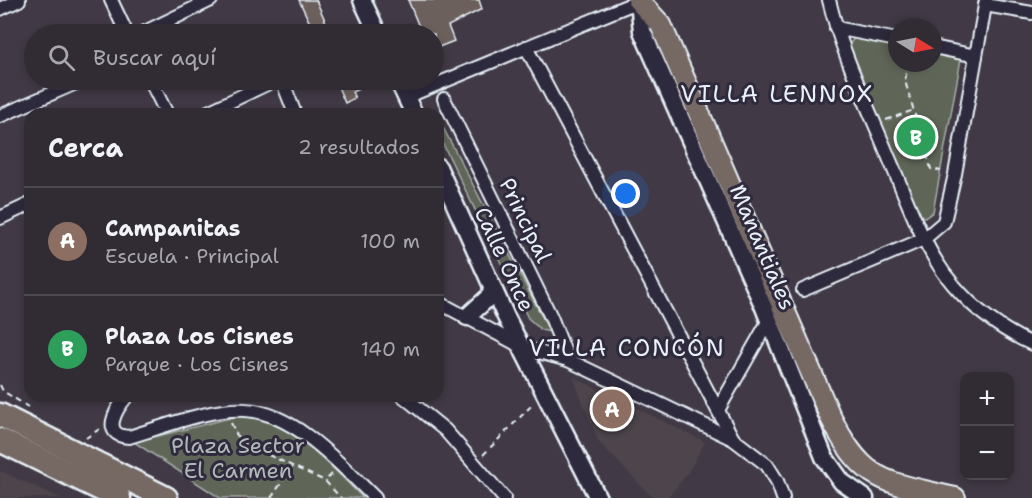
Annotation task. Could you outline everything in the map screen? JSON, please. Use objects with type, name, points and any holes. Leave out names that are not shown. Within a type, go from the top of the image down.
[{"type":"highway","points":[[0,415],[166,498]]},
{"type":"highway","points":[[0,440],[119,498]]},
{"type":"main road","name":"Manantiales","points":[[639,1],[661,25],[843,442],[858,462],[877,476],[955,498]]},
{"type":"street","points":[[0,9],[20,0]]},
{"type":"street","points":[[111,0],[122,24]]},
{"type":"street","points":[[162,24],[211,0]]},
{"type":"street","points":[[362,0],[371,24]]},
{"type":"street","points":[[830,0],[836,28],[924,239],[945,274],[972,304],[1002,328],[1032,344]]},
{"type":"street","points":[[444,81],[639,1]]},
{"type":"street","name":"Manantiales","points":[[639,1],[642,30],[769,320],[824,457],[842,482],[866,498]]},
{"type":"street","points":[[803,290],[924,239],[944,222],[955,174],[986,2],[1032,13]]},
{"type":"street","points":[[836,28],[888,38]]},
{"type":"street","points":[[526,47],[733,440]]},
{"type":"street","points":[[942,49],[976,56]]},
{"type":"street","points":[[0,116],[60,90]]},
{"type":"street","points":[[155,90],[163,108]]},
{"type":"street","points":[[217,108],[254,90]]},
{"type":"street","points":[[286,90],[293,108]]},
{"type":"street","points":[[403,90],[411,108]]},
{"type":"street","points":[[406,97],[423,90]]},
{"type":"street","name":"Principal","points":[[444,99],[551,317],[568,360]]},
{"type":"street","name":"Calle Once","points":[[444,180],[573,454],[598,498]]},
{"type":"street","points":[[0,218],[24,207]]},
{"type":"street","points":[[467,317],[490,295],[492,286]]},
{"type":"street","points":[[444,305],[524,348],[568,360],[733,440],[767,465],[777,481],[783,498]]},
{"type":"street","points":[[718,410],[769,320]]},
{"type":"street","points":[[122,402],[114,412],[111,423],[117,433],[129,437],[226,411],[254,411],[281,419],[340,464],[375,498]]},
{"type":"street","points":[[410,402],[445,430],[504,498]]},
{"type":"path","points":[[906,72],[905,81],[932,169],[955,174]]},
{"type":"path","points":[[875,124],[914,110]]},
{"type":"path","points":[[475,463],[545,391]]},
{"type":"path","points":[[226,411],[240,442],[325,481],[341,498]]},
{"type":"path","points":[[86,438],[111,423]]},
{"type":"path","points":[[325,481],[340,464]]},
{"type":"path","points":[[271,498],[294,466]]},
{"type":"shaded area","points":[[573,377],[705,442],[687,474],[667,498],[653,498],[598,441]]},
{"type":"shaded area","points":[[0,471],[56,496],[60,498],[0,498]]},
{"type":"green space","points":[[856,36],[888,43],[888,72],[942,72],[942,55],[961,59],[933,212],[926,217],[918,216],[847,47]]},
{"type":"green space","points":[[444,129],[550,332],[541,330],[528,318],[444,146]]},
{"type":"green space","name":"Plaza Sector El Carmen","points":[[238,416],[263,419],[293,435],[318,454],[363,498],[220,498],[134,442]]},
{"type":"building","points":[[299,0],[316,0],[327,24],[310,24]]},
{"type":"building","points":[[408,0],[479,0],[482,9],[448,26],[454,41],[444,45],[444,24],[418,24]]},
{"type":"building","points":[[339,90],[356,90],[352,92],[355,98],[345,103]]},
{"type":"place","name":"Plaza Los Cisnes","points":[[916,137]]},
{"type":"place","name":"Campanitas","points":[[612,409]]},
{"type":"district","name":"VILLA LENNOX","points":[[777,94]]},
{"type":"district","name":"VILLA CONCÓN","points":[[627,348]]}]
